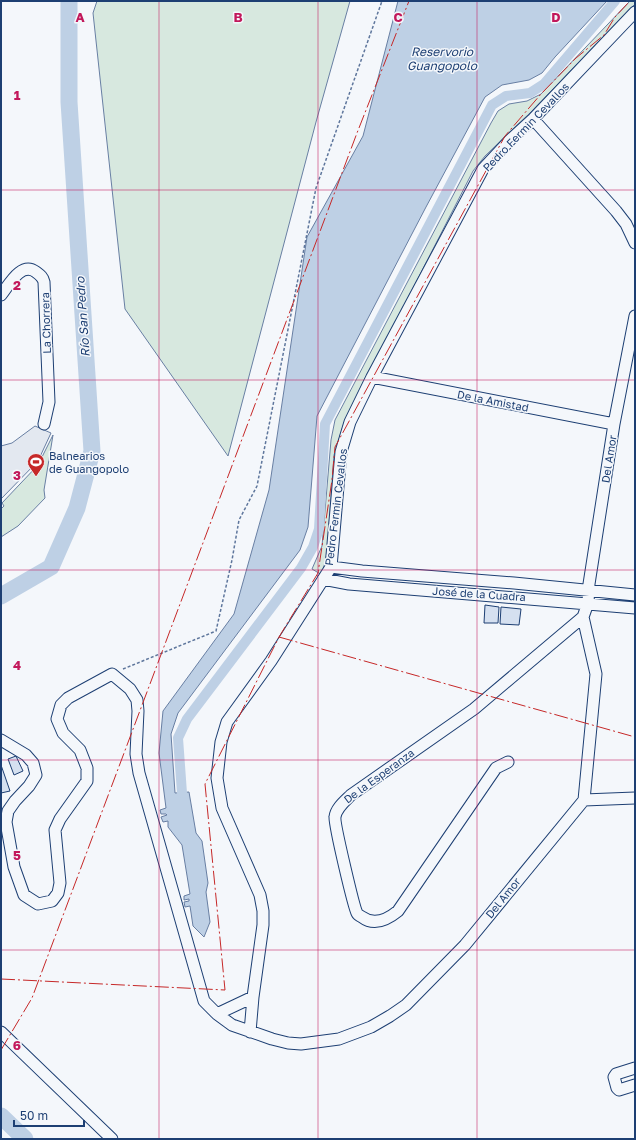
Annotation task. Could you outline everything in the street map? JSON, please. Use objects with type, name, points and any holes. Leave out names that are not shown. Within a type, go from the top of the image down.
[{"type":"street","name":"Pedro Fermin Cevallos","points":[[250,1032],[253,997],[263,925],[263,912],[260,895],[222,808],[217,778],[221,742],[227,722],[271,661],[331,567],[342,452],[350,422],[484,169],[510,140],[533,119],[635,12]]},
{"type":"street","points":[[533,119],[616,211],[626,224],[635,243]]},
{"type":"street","name":"La Chorrera","points":[[1,295],[18,273],[23,270],[33,270],[43,278],[49,402],[44,424]]},
{"type":"street","name":"Del Amor","points":[[588,603],[614,424],[635,316]]},
{"type":"street","name":"De la Amistad","points":[[372,378],[614,424]]},
{"type":"street","name":"José de la Cuadra","points":[[331,567],[589,592],[635,595]]},
{"type":"street","name":"José de la Cuadra","points":[[323,579],[349,584],[635,608]]},
{"type":"street","points":[[461,593],[462,579]]},
{"type":"street","name":"De la Esperanza","points":[[508,762],[496,768],[398,911],[389,918],[380,921],[368,922],[357,913],[337,836],[335,817],[341,804],[351,795],[474,709],[583,616],[588,603]]},
{"type":"street","points":[[583,616],[596,674],[584,800],[635,798]]},
{"type":"street","points":[[1,740],[26,755],[33,763],[36,775],[29,786],[14,801],[8,812],[6,822],[14,866],[24,895],[38,904],[52,901],[58,893],[60,883],[55,830],[60,819],[87,781],[87,768],[80,750],[63,733],[56,719],[61,705],[68,698],[112,674]]},
{"type":"street","name":"Del Amor","points":[[112,674],[130,689],[137,700],[138,711],[136,754],[139,773],[204,1001],[217,1014],[232,1025],[272,1039],[288,1043],[301,1044],[317,1043],[345,1037],[371,1027],[406,1005],[465,945],[584,800]]},
{"type":"street","points":[[217,1014],[253,997]]},
{"type":"street","points":[[1,1032],[112,1139]]},
{"type":"street","points":[[635,1068],[614,1076],[617,1088],[619,1090],[635,1085]]},
{"type":"path","points":[[112,674],[216,631],[232,560],[239,520],[257,486],[316,188],[382,1]]},
{"type":"shaded area","points":[[97,1],[350,1],[316,122],[228,456],[125,309],[93,13]]},
{"type":"shaded area","points":[[630,1],[635,1],[635,4],[531,112],[485,156],[473,171],[344,423],[334,455],[327,553],[322,575],[312,569],[322,546],[331,440],[335,420],[491,123],[498,111],[509,104],[527,101],[541,94]]},
{"type":"shaded area","points":[[35,426],[51,433],[38,461],[1,499],[1,446],[12,443]]},
{"type":"shaded area","name":"Balnearios de Guangopolo","points":[[53,435],[44,490],[45,498],[18,526],[1,537],[1,509],[4,506],[2,503],[38,465]]},
{"type":"water","name":"Reservorio Guangopolo","points":[[398,1],[607,1],[542,73],[529,80],[502,85],[485,97],[317,416],[308,527],[300,550],[178,713],[171,734],[175,793],[189,792],[196,833],[202,841],[208,883],[206,892],[210,922],[204,937],[193,926],[190,906],[185,907],[184,902],[189,901],[189,899],[184,900],[184,896],[190,894],[182,845],[168,827],[168,821],[163,822],[161,817],[167,815],[161,814],[160,810],[166,808],[159,753],[163,711],[234,614],[269,490],[307,237],[363,136]]},
{"type":"building","points":[[485,605],[499,607],[498,623],[484,623]]},
{"type":"building","points":[[501,607],[521,609],[519,625],[500,624]]},
{"type":"building","points":[[16,756],[23,771],[14,775],[8,759]]},
{"type":"building","points":[[1,765],[10,791],[1,793]]},
{"type":"waterway","name":"Río San Pedro","points":[[1,596],[51,567],[77,508],[92,451],[69,102],[69,1]]},
{"type":"waterway","points":[[182,793],[178,738],[187,719],[301,568],[313,547],[319,529],[325,424],[492,105],[506,96],[530,93],[544,84],[615,1]]},
{"type":"waterway","name":"Río San Pedro","points":[[1,1116],[25,1139]]},
{"type":"power","points":[[1,1050],[32,998],[357,133],[409,1]]},
{"type":"power","points":[[1,979],[225,990],[205,784],[279,637],[318,573],[332,480],[335,447],[505,136],[541,94],[576,58],[604,35],[615,17],[630,1]]},
{"type":"power","points":[[279,637],[635,737]]},
{"type":"place","name":"Balnearios de Guangopolo","points":[[36,477]]}]
